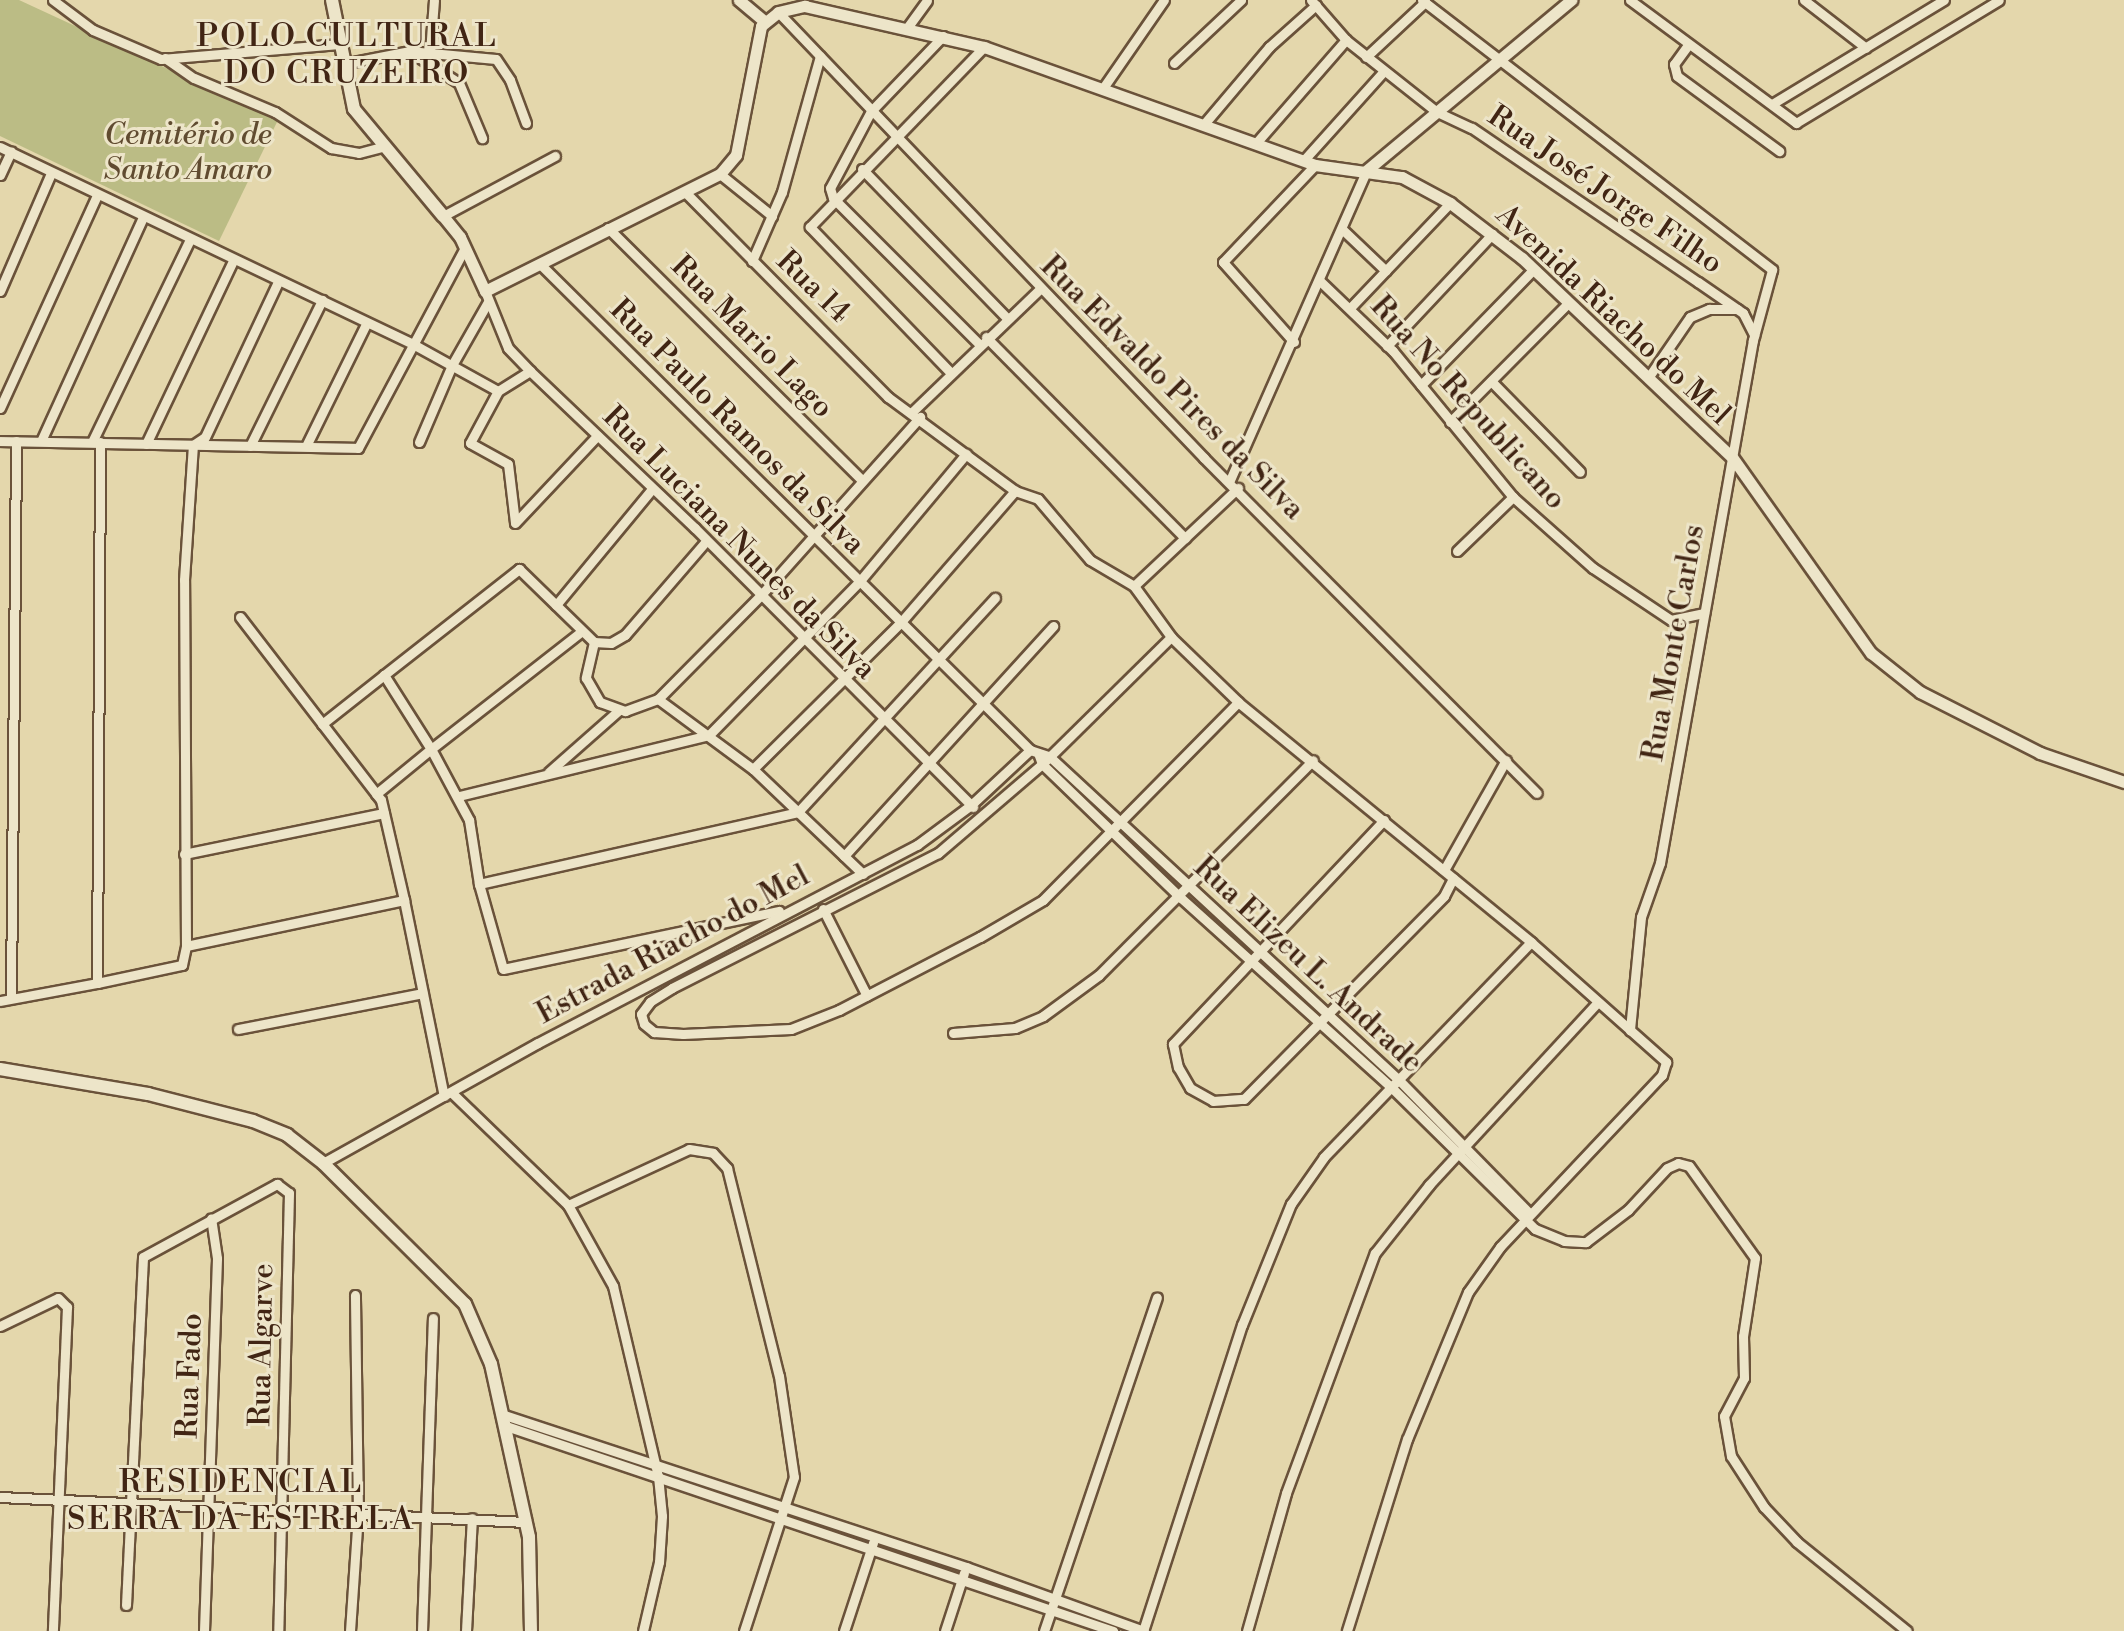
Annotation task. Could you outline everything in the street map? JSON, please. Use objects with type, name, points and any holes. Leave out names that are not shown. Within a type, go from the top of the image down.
[{"type":"main road","points":[[332,0],[354,109],[382,147],[443,216]]},
{"type":"main road","points":[[0,1069],[148,1094],[253,1121],[287,1135],[323,1163],[465,1304],[486,1349],[526,1522],[533,1576],[531,1631]]},
{"type":"street","points":[[53,0],[93,30],[165,58],[194,78],[275,112],[331,148],[359,153],[382,147]]},
{"type":"street","points":[[430,52],[434,0]]},
{"type":"street","points":[[739,0],[764,21]]},
{"type":"street","points":[[907,28],[927,0]]},
{"type":"street","points":[[1103,88],[1164,0]]},
{"type":"street","points":[[1174,63],[1241,0]]},
{"type":"street","points":[[1230,480],[1294,342],[1367,170],[1571,0]]},
{"type":"street","points":[[1630,0],[1772,104],[1792,123],[1805,119],[1999,0]]},
{"type":"street","points":[[1804,0],[1866,48]]},
{"type":"street","points":[[1772,104],[1944,0]]},
{"type":"street","points":[[1366,57],[1423,1],[1502,60]]},
{"type":"street","points":[[1204,124],[1269,47],[1314,2]]},
{"type":"street","name":"Rua José Jorge Filho","points":[[1314,2],[1346,40],[1383,72],[1437,112],[1511,154],[1740,311],[1754,336]]},
{"type":"street","name":"Avenida Riacho do Mel","points":[[778,12],[812,3],[984,47],[1315,165],[1402,177],[1450,203],[1534,269],[1732,457],[1839,615],[1871,653],[1933,699],[2040,753],[2124,782]]},
{"type":"street","points":[[419,442],[486,296],[608,228],[720,174],[736,155],[755,43],[764,21],[778,12]]},
{"type":"street","name":"Rua Edvaldo Pires da Silva","points":[[778,12],[1040,289],[1537,793]]},
{"type":"street","points":[[943,36],[871,111],[830,187],[833,198],[1185,538]]},
{"type":"street","points":[[1256,143],[1346,40]]},
{"type":"street","points":[[165,58],[339,44]]},
{"type":"street","points":[[1688,45],[1674,64],[1677,76],[1779,151]]},
{"type":"street","points":[[950,372],[813,236],[811,224],[833,198],[984,47]]},
{"type":"street","points":[[409,51],[459,83],[482,138]]},
{"type":"street","points":[[343,64],[409,51],[501,62],[526,123]]},
{"type":"street","points":[[752,261],[772,216],[820,56]]},
{"type":"street","name":"Rua Monte Carlos","points":[[1502,60],[1771,266],[1754,336],[1660,863],[1641,917],[1630,1030]]},
{"type":"street","points":[[1303,161],[1383,72]]},
{"type":"street","points":[[0,147],[233,261],[411,343],[498,391]]},
{"type":"street","points":[[0,175],[11,151]]},
{"type":"street","points":[[486,296],[465,248],[443,216],[555,156]]},
{"type":"street","points":[[1294,342],[1223,262],[1315,165]]},
{"type":"street","points":[[862,169],[1007,318]]},
{"type":"street","points":[[0,291],[51,173]]},
{"type":"street","points":[[720,174],[772,216]]},
{"type":"street","name":"Rua 14","points":[[685,192],[888,397],[1015,491],[1038,499],[1090,560],[1134,586]]},
{"type":"street","points":[[0,408],[97,195]]},
{"type":"street","points":[[1350,308],[1450,203]]},
{"type":"street","points":[[41,441],[143,217]]},
{"type":"street","name":"Rua Mario Lago","points":[[608,228],[862,480]]},
{"type":"street","points":[[1343,230],[1386,271]]},
{"type":"street","points":[[1387,346],[1492,234]]},
{"type":"street","points":[[97,983],[96,442],[190,239]]},
{"type":"street","points":[[0,441],[250,446],[307,444],[358,448],[411,343],[465,248]]},
{"type":"street","points":[[146,444],[233,261]]},
{"type":"street","name":"Rua Paulo Ramos da Silva","points":[[541,265],[938,662],[1034,752]]},
{"type":"street","points":[[1421,385],[1534,269]]},
{"type":"street","name":"Rua No Republicano","points":[[1320,281],[1387,346],[1513,497],[1593,568],[1671,620],[1704,613]]},
{"type":"street","points":[[193,445],[205,437],[278,282]]},
{"type":"street","points":[[546,775],[618,711],[658,699],[814,538],[950,372],[1040,289]]},
{"type":"street","name":"Rua Luciana Nunes da Silva","points":[[486,296],[508,348],[981,815]]},
{"type":"street","points":[[250,446],[322,300]]},
{"type":"street","points":[[1450,422],[1569,302]]},
{"type":"street","points":[[1648,378],[1690,317],[1709,309],[1761,311]]},
{"type":"street","points":[[307,444],[366,324]]},
{"type":"street","points":[[530,371],[498,391],[470,443],[508,464],[515,523],[597,436]]},
{"type":"street","points":[[1491,381],[1580,472]]},
{"type":"street","points":[[11,997],[16,441]]},
{"type":"street","points":[[0,1001],[182,965],[186,946],[184,580],[193,445]]},
{"type":"street","points":[[459,796],[709,735],[859,582],[966,454]]},
{"type":"street","points":[[1238,488],[1134,586],[1171,637],[1238,702],[1313,760],[1531,942],[1662,1057],[1666,1069],[1484,1266],[1452,1323],[1398,1465],[1347,1631]]},
{"type":"street","points":[[556,605],[652,489]]},
{"type":"street","points":[[753,769],[901,622],[1015,491]]},
{"type":"street","points":[[1457,551],[1513,497]]},
{"type":"street","points":[[322,724],[517,569],[594,642],[611,643],[625,635],[706,541]]},
{"type":"street","points":[[479,884],[798,812],[886,722],[995,598]]},
{"type":"street","points":[[240,617],[376,794],[384,813],[447,1094],[568,1205],[600,1256],[620,1304],[656,1470],[662,1536],[643,1631]]},
{"type":"street","points":[[844,856],[980,701],[1053,626]]},
{"type":"street","points":[[376,794],[582,631]]},
{"type":"street","points":[[1171,637],[1042,764],[938,853],[823,909],[650,1002],[641,1014],[644,1024],[654,1032],[683,1034],[791,1029],[867,996],[1030,909],[1238,702]]},
{"type":"street","points":[[594,642],[586,678],[600,702],[618,711]]},
{"type":"street","points":[[384,675],[459,796],[469,820],[479,884],[503,969],[794,908]]},
{"type":"street","points":[[658,699],[753,769],[863,874]]},
{"type":"street","points":[[1034,752],[1049,756]]},
{"type":"street","points":[[1034,752],[1042,764]]},
{"type":"street","name":"Estrada Riacho do Mel","points":[[323,1163],[794,908],[917,845],[1034,752]]},
{"type":"street","name":"Rua Elizeu L. Andrade","points":[[1049,756],[1327,1013],[1395,1084],[1465,1149],[1527,1218]]},
{"type":"street","points":[[953,1033],[1015,1028],[1043,1016],[1099,975],[1190,889],[1313,760]]},
{"type":"street","points":[[1444,870],[1506,760]]},
{"type":"street","name":"Rua Elizeu L. Andrade","points":[[1042,764],[1249,962],[1317,1023],[1395,1084],[1457,1158],[1527,1218]]},
{"type":"street","points":[[184,854],[384,813]]},
{"type":"street","points":[[1384,820],[1258,950],[1173,1044],[1178,1067],[1190,1088],[1213,1101],[1244,1099],[1444,896],[1453,878]]},
{"type":"street","points":[[186,946],[404,900]]},
{"type":"street","points":[[823,909],[867,996]]},
{"type":"street","points":[[502,1420],[787,1508],[962,1577],[1143,1631],[1242,1325],[1291,1204],[1324,1157],[1531,942]]},
{"type":"street","points":[[238,1029],[423,993]]},
{"type":"street","points":[[1247,1631],[1286,1493],[1369,1266],[1407,1210],[1598,1002]]},
{"type":"street","points":[[568,1205],[689,1149],[713,1153],[727,1168],[787,1413],[794,1477],[784,1519],[744,1631]]},
{"type":"street","points":[[1527,1218],[1564,1241],[1586,1242],[1628,1210],[1667,1168],[1678,1163],[1689,1166],[1755,1258],[1743,1336],[1744,1378],[1724,1416],[1731,1456],[1764,1507],[1797,1542],[1907,1631]]},
{"type":"street","name":"Rua Algarve","points":[[211,1218],[277,1184],[287,1188],[284,1511],[278,1631]]},
{"type":"street","points":[[126,1605],[133,1504],[141,1263],[147,1252],[211,1218]]},
{"type":"street","name":"Rua Fado","points":[[204,1631],[217,1258],[211,1218]]},
{"type":"street","points":[[350,1631],[358,1513],[355,1295]]},
{"type":"street","points":[[0,1326],[58,1298],[67,1307],[62,1501],[53,1631]]},
{"type":"street","points":[[1044,1631],[1157,1298]]},
{"type":"street","points":[[422,1631],[430,1516],[433,1318]]},
{"type":"street","points":[[656,1470],[784,1519],[966,1567],[1113,1631]]},
{"type":"street","points":[[0,1497],[526,1522]]},
{"type":"street","points":[[466,1631],[472,1518]]},
{"type":"street","points":[[844,1631],[873,1542]]},
{"type":"street","points":[[945,1631],[966,1567]]},
{"type":"green space","name":"Cemitério de Santo Amaro","points":[[0,0],[19,0],[278,120],[219,241],[0,136]]},
{"type":"district","name":"POLO CULTURAL DO CRUZEIRO","points":[[347,56]]},
{"type":"district","name":"RESIDENCIAL SERRA DA ESTRELA","points":[[241,1502]]}]
